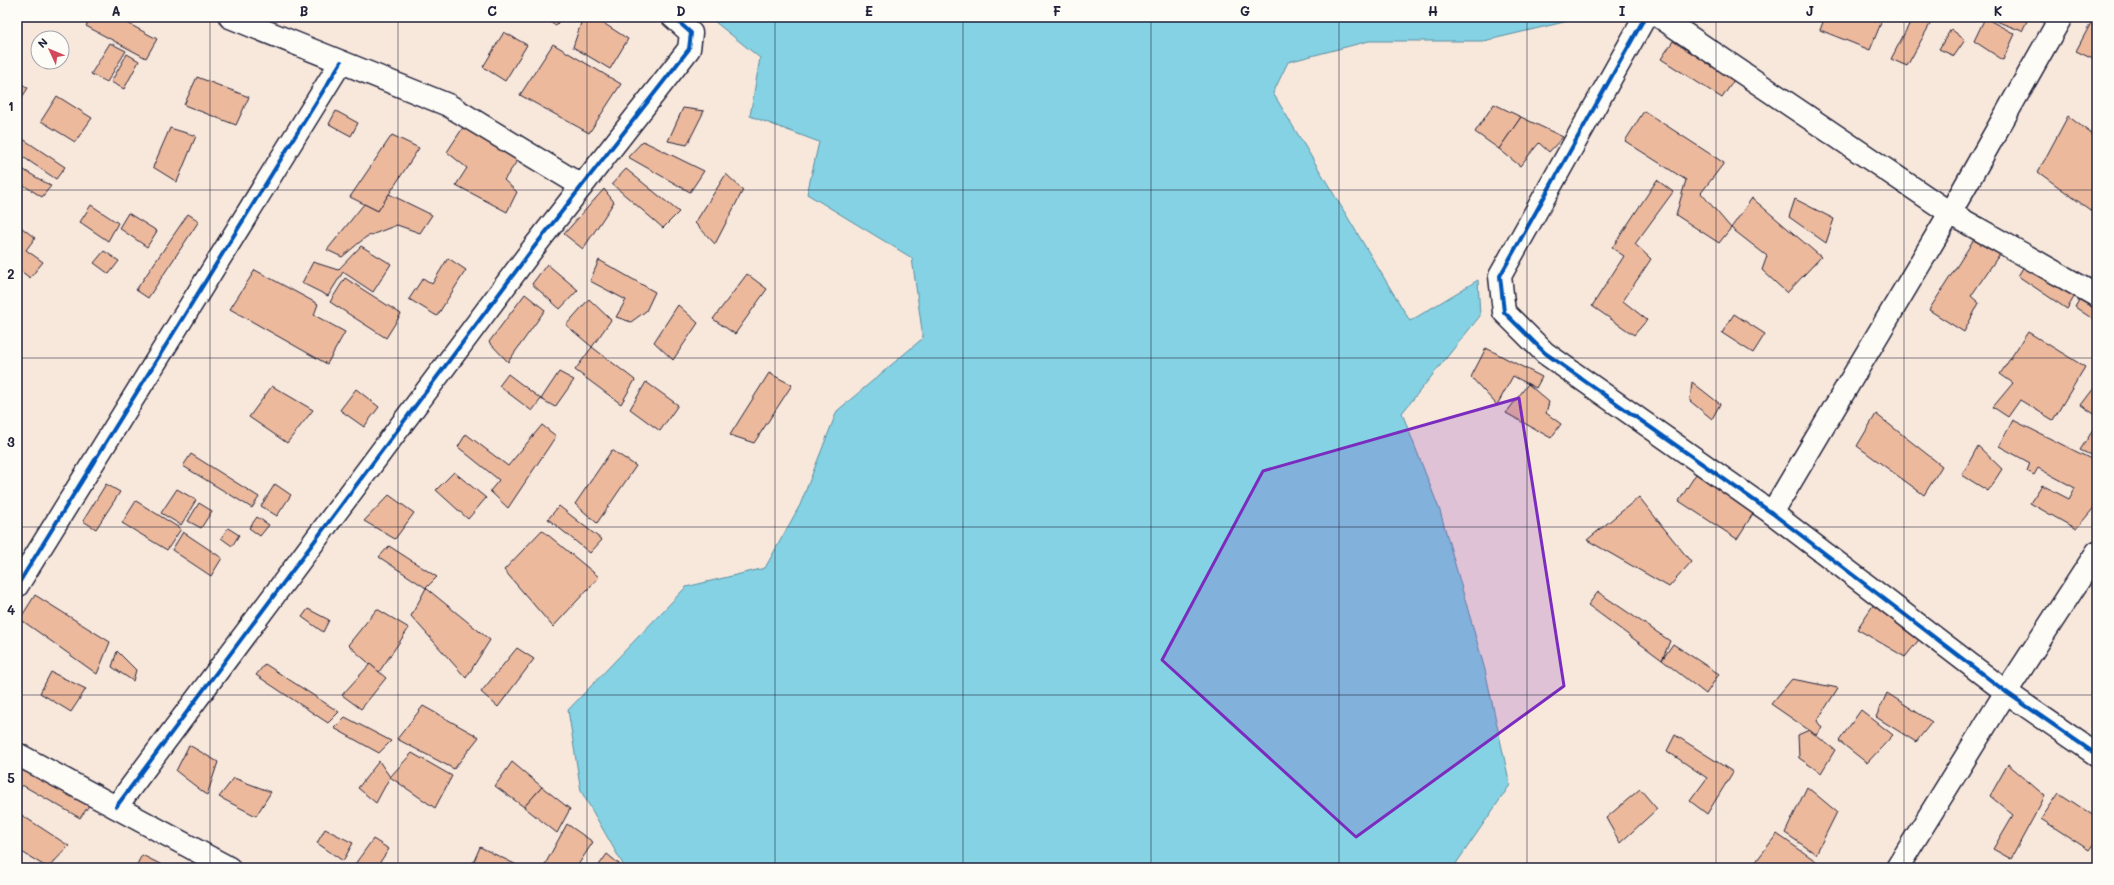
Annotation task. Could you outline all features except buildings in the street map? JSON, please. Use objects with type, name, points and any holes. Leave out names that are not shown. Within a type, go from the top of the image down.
[{"type":"street","points":[[230,17],[448,105],[582,186]]},
{"type":"street","points":[[116,807],[531,251],[689,49],[691,33],[673,17]]},
{"type":"street","points":[[1645,17],[1500,276],[1504,312],[1545,353],[1772,513],[2006,692],[2097,755]]},
{"type":"street","points":[[1660,17],[1950,213],[2097,296]]},
{"type":"street","points":[[1772,513],[1950,213],[2061,17]]},
{"type":"street","points":[[17,586],[341,62]]},
{"type":"street","points":[[1897,868],[2006,692],[2097,552]]},
{"type":"street","points":[[17,754],[229,868]]},
{"type":"highlighted area","points":[[1519,398],[1564,686],[1356,837],[1162,660],[1263,471]]},
{"type":"water","points":[[709,17],[1579,17],[1577,19],[1484,41],[1369,41],[1288,62],[1273,93],[1410,321],[1478,280],[1480,316],[1402,413],[1440,511],[1485,670],[1510,785],[1453,868],[625,868],[581,791],[568,710],[686,587],[765,568],[800,505],[837,411],[923,338],[912,258],[807,194],[819,142],[750,116],[760,58]]},
{"type":"cycle path","points":[[116,807],[531,251],[689,49],[691,33],[673,17]]},
{"type":"cycle path","points":[[1645,17],[1500,276],[1504,312],[1545,353],[1772,513],[2006,692],[2097,755]]},
{"type":"cycle path","points":[[17,586],[341,62]]}]
